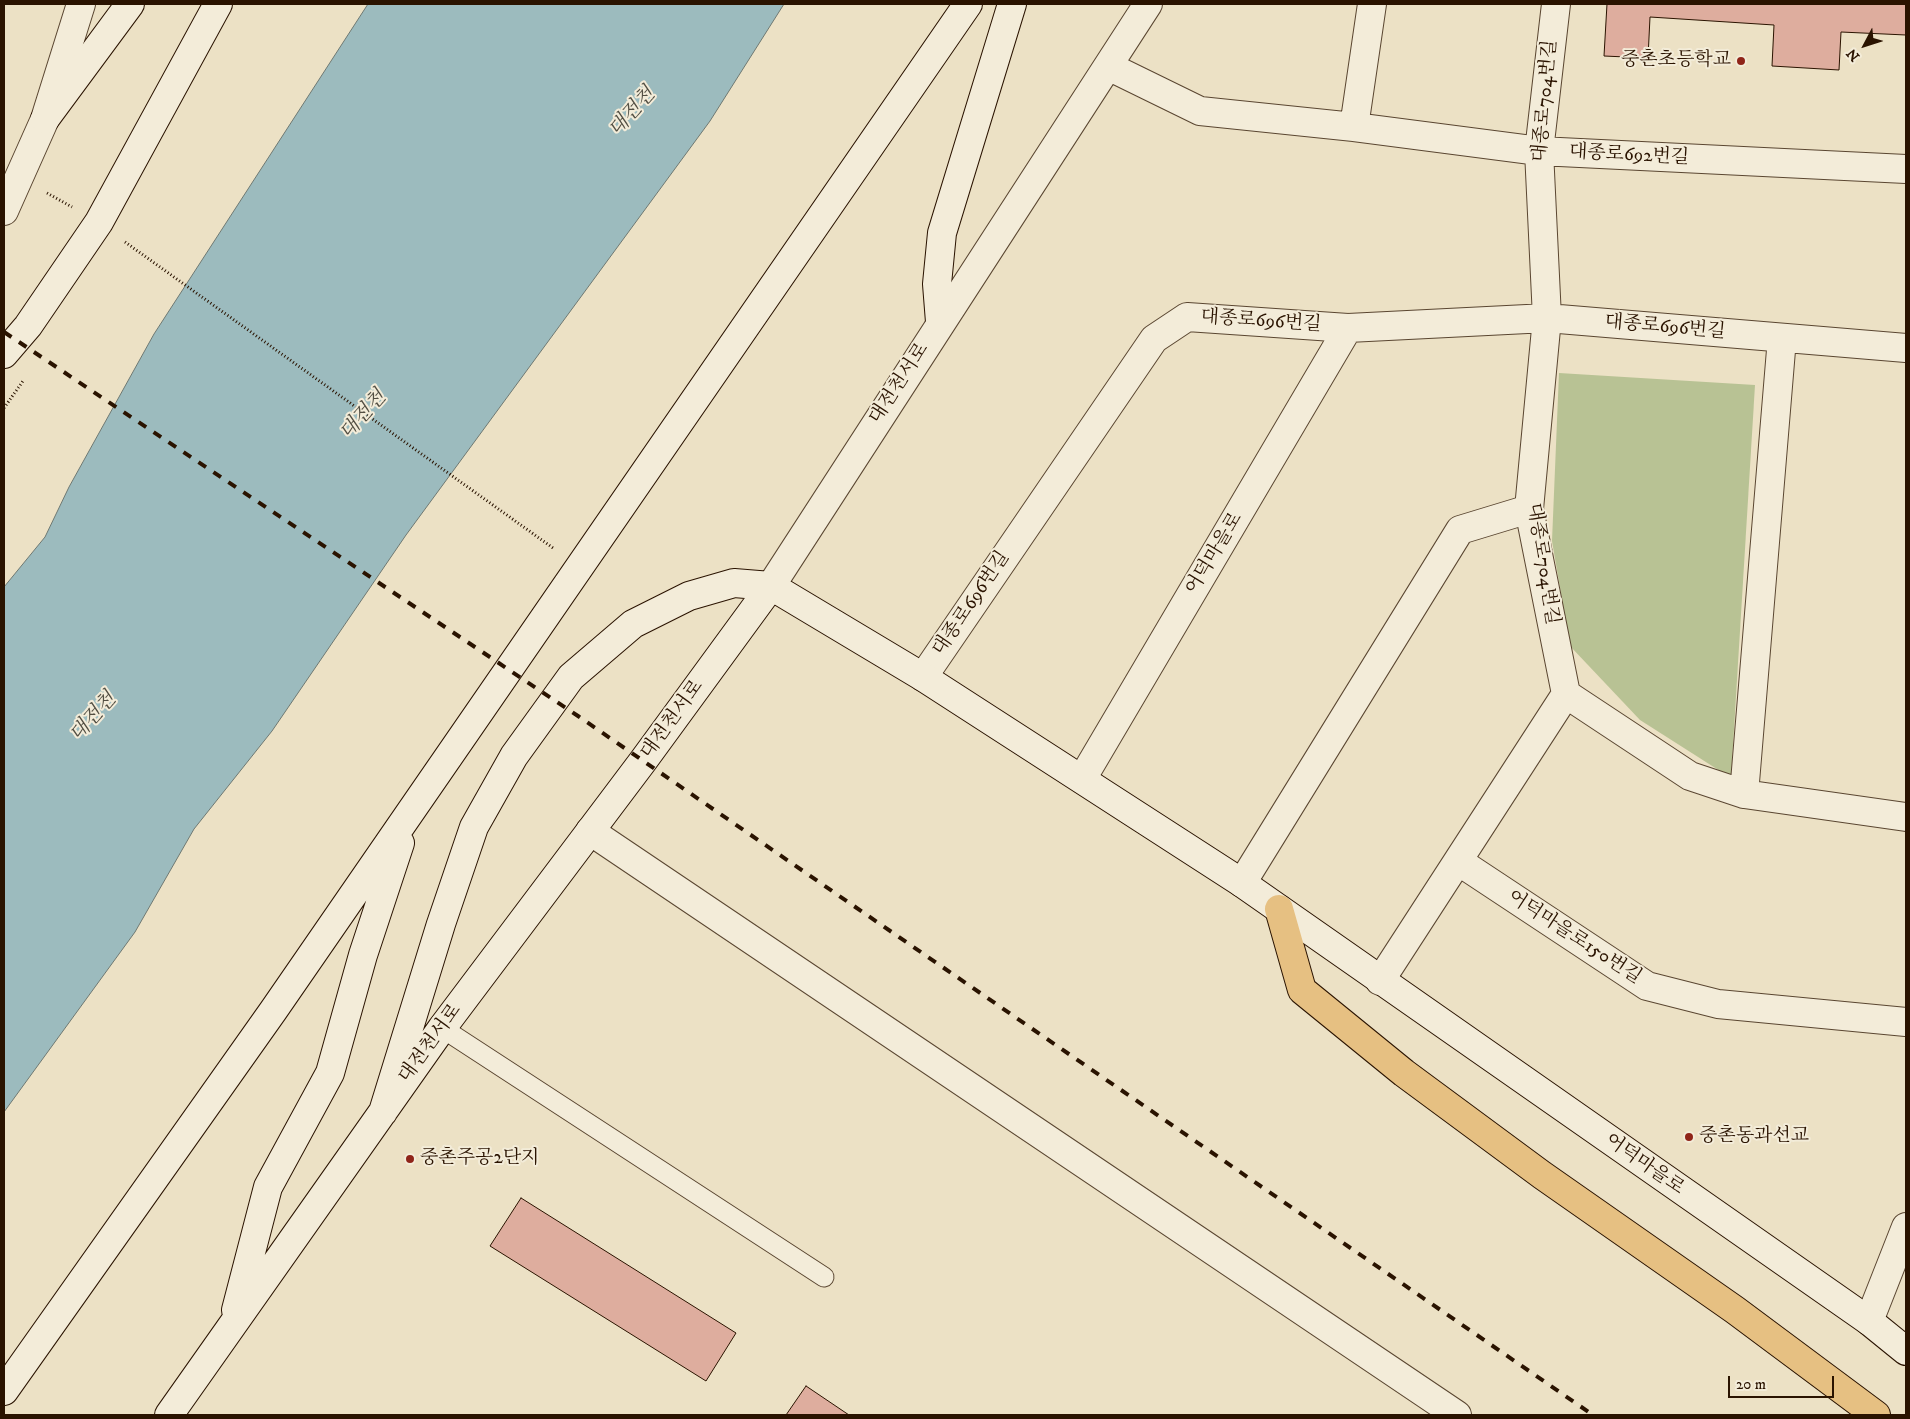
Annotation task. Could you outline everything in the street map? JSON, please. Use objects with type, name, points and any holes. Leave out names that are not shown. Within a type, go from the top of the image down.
[{"type":"main road","points":[[1279,909],[1302,990],[1404,1073],[1542,1175],[1735,1310],[1876,1415]]},
{"type":"street","points":[[4,211],[45,119],[81,4]]},
{"type":"street","points":[[45,119],[130,4]]},
{"type":"street","points":[[4,354],[109,230],[218,4]]},
{"type":"street","points":[[4,1391],[268,1019],[968,4]]},
{"type":"street","points":[[940,322],[937,284],[942,233],[1012,4]]},
{"type":"street","name":"대전천서로","points":[[169,1415],[442,1028],[771,586],[940,322],[1148,4]]},
{"type":"street","points":[[1354,127],[1372,4]]},
{"type":"street","name":"대종로704번길","points":[[1556,4],[1539,151],[1547,318],[1529,510],[1566,694]]},
{"type":"street","name":"대종로692번길","points":[[1108,66],[1200,112],[1354,127],[1539,151],[1906,169]]},
{"type":"street","name":"대종로696번길","points":[[923,677],[1154,339],[1187,317],[1348,328],[1547,318],[1906,348]]},
{"type":"street","name":"어덕마을로","points":[[1082,779],[1348,328]]},
{"type":"street","points":[[1744,794],[1782,338]]},
{"type":"street","points":[[1242,882],[1460,530],[1529,510]]},
{"type":"street","points":[[383,1112],[441,924],[474,828],[514,756],[571,677],[633,624],[690,596],[734,583],[771,586]]},
{"type":"street","name":"어덕마을로","points":[[771,586],[923,677],[1242,882],[1380,981],[1869,1321],[1906,1351]]},
{"type":"street","points":[[1380,981],[1566,694],[1690,776],[1744,794],[1906,817]]},
{"type":"street","points":[[233,1325],[268,1186],[330,1072],[363,955],[410,813]]},
{"type":"street","points":[[590,831],[1456,1415]]},
{"type":"street","name":"어덕마을로150번길","points":[[1458,861],[1647,986],[1718,1004],[1906,1022]]},
{"type":"street","points":[[1869,1321],[1906,1227]]},
{"type":"lane","points":[[442,1028],[824,1277]]},
{"type":"path","points":[[18,177],[109,230],[559,553]]},
{"type":"green space","points":[[1559,373],[1755,385],[1731,778],[1640,720],[1570,646],[1552,541]]},
{"type":"water","name":"대전천","points":[[368,4],[784,4],[710,121],[406,535],[272,731],[194,829],[135,932],[4,1112],[4,587],[45,537],[69,487],[154,334]]},
{"type":"building","points":[[1607,4],[1906,4],[1906,35],[1841,32],[1839,70],[1772,66],[1774,25],[1650,17],[1648,58],[1604,56]]},
{"type":"building","points":[[521,1198],[736,1333],[706,1381],[490,1246]]},
{"type":"building","points":[[806,1386],[849,1415],[786,1415]]},
{"type":"railway","points":[[4,332],[578,716],[1593,1415]]},
{"type":"place","name":"중촌초등학교","points":[[1741,61]]},
{"type":"place","name":"중촌동과선교","points":[[1689,1137]]},
{"type":"place","name":"중촌주공2단지","points":[[410,1159]]}]
